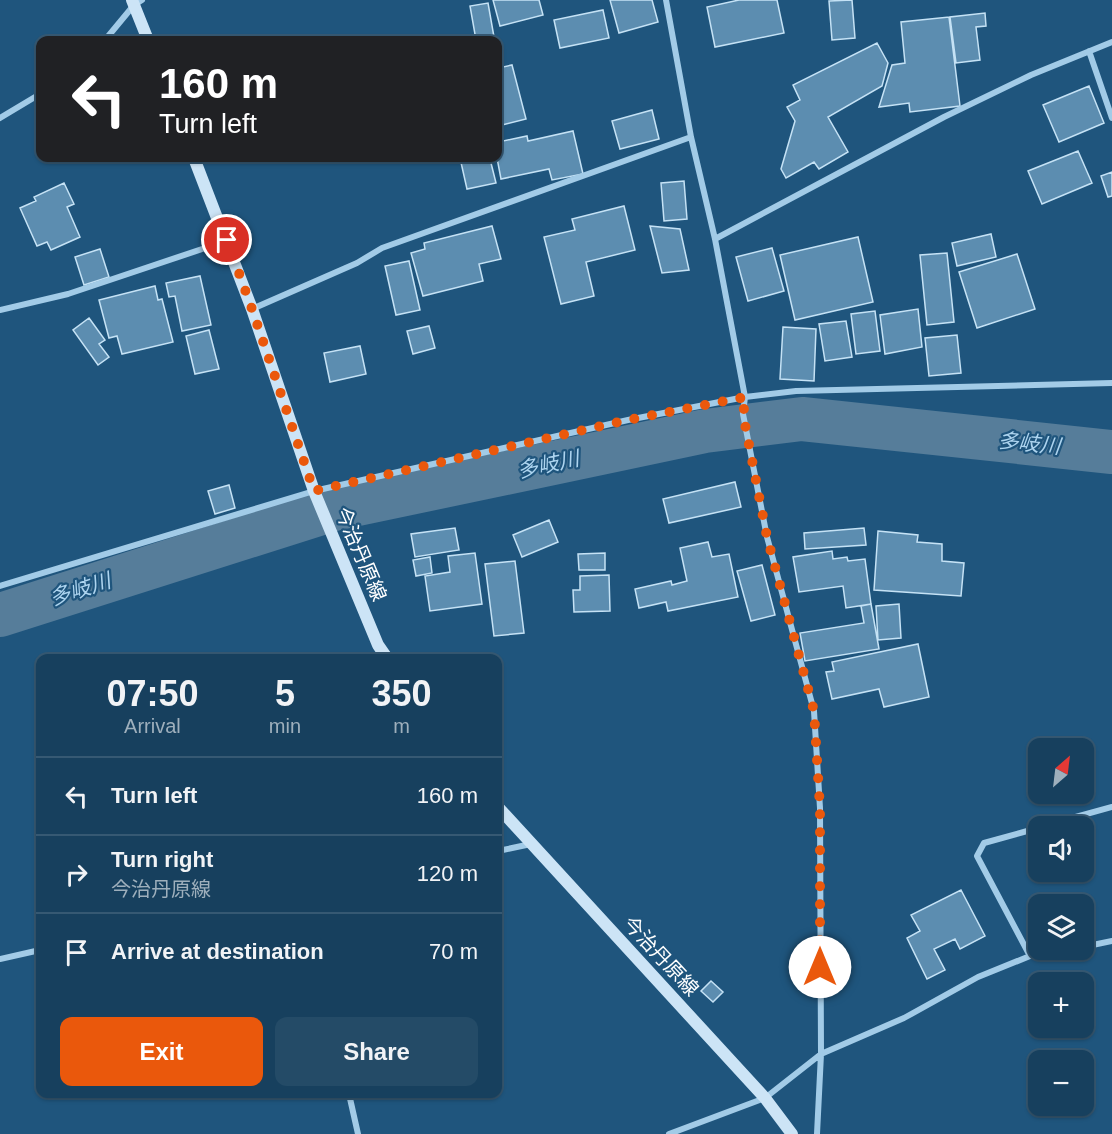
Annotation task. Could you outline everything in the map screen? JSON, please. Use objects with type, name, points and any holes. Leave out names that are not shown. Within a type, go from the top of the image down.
[{"type":"main road","points":[[136,2],[147,36]]},
{"type":"main road","name":"今治丹原線","points":[[196,162],[252,309],[314,491],[378,645],[384,654]]},
{"type":"main road","name":"今治丹原線","points":[[502,811],[765,1098],[792,1134]]},
{"type":"street","points":[[666,0],[691,137],[715,239],[746,397],[743,414],[767,537],[814,711],[820,808],[821,1054],[817,1134]]},
{"type":"street","points":[[108,36],[136,2]]},
{"type":"street","points":[[715,239],[944,117],[1031,75],[1112,42]]},
{"type":"street","points":[[1089,51],[1112,118]]},
{"type":"street","points":[[0,117],[36,96]]},
{"type":"street","points":[[252,309],[357,262],[382,248],[691,137]]},
{"type":"street","points":[[0,310],[68,294],[227,240]]},
{"type":"street","points":[[0,586],[314,491],[628,420],[746,397],[796,391],[1112,383]]},
{"type":"street","points":[[1079,816],[1112,807]]},
{"type":"street","points":[[1028,831],[984,843],[977,856],[1028,952]]},
{"type":"street","points":[[502,850],[532,844]]},
{"type":"street","points":[[1094,945],[1112,942]]},
{"type":"street","points":[[0,959],[36,951]]},
{"type":"street","points":[[669,1134],[765,1098],[821,1054],[904,1018],[978,977],[1028,957]]},
{"type":"street","points":[[350,1098],[358,1134]]},
{"type":"building","points":[[493,0],[539,0],[543,15],[500,26]]},
{"type":"building","points":[[610,0],[652,0],[658,22],[619,33]]},
{"type":"building","points":[[739,0],[777,0],[784,33],[715,47],[707,7]]},
{"type":"building","points":[[852,0],[855,38],[832,40],[829,1]]},
{"type":"building","points":[[488,3],[494,36],[475,36],[470,6]]},
{"type":"building","points":[[603,10],[609,38],[560,48],[554,20]]},
{"type":"building","points":[[985,13],[986,26],[976,27],[980,60],[956,63],[950,17]]},
{"type":"building","points":[[949,17],[960,106],[910,112],[909,103],[879,107],[892,65],[905,63],[901,22]]},
{"type":"building","points":[[877,43],[888,63],[882,86],[828,117],[848,152],[819,169],[814,162],[786,178],[781,169],[795,121],[787,107],[800,100],[793,85]]},
{"type":"building","points":[[512,65],[526,119],[502,125],[502,67]]},
{"type":"building","points":[[1089,86],[1104,123],[1059,142],[1043,105]]},
{"type":"building","points":[[652,110],[659,139],[620,149],[612,121]]},
{"type":"building","points":[[573,131],[583,174],[552,180],[549,169],[501,179],[498,162],[502,162],[502,141],[527,136],[528,141]]},
{"type":"building","points":[[1078,151],[1092,183],[1042,204],[1028,171]]},
{"type":"building","points":[[461,162],[491,162],[496,183],[467,189]]},
{"type":"building","points":[[1112,172],[1112,196],[1108,197],[1101,176]]},
{"type":"building","points":[[684,181],[687,219],[664,221],[661,183]]},
{"type":"building","points":[[64,183],[74,204],[67,207],[80,237],[51,250],[47,242],[37,246],[20,208],[36,201],[34,197]]},
{"type":"building","points":[[624,206],[635,250],[586,262],[594,296],[561,304],[544,237],[575,230],[572,219]]},
{"type":"building","points":[[492,226],[501,259],[479,264],[483,281],[423,296],[411,253],[425,249],[424,243]]},
{"type":"building","points":[[650,226],[680,229],[689,270],[662,273]]},
{"type":"building","points":[[991,234],[996,257],[957,266],[952,243]]},
{"type":"building","points":[[858,237],[873,302],[795,320],[780,255]]},
{"type":"building","points":[[772,248],[784,291],[748,301],[736,257]]},
{"type":"building","points":[[100,249],[109,277],[84,285],[75,257]]},
{"type":"building","points":[[947,253],[954,322],[927,325],[920,255]]},
{"type":"building","points":[[1017,254],[1035,309],[977,328],[959,272]]},
{"type":"building","points":[[409,261],[420,310],[396,315],[385,266]]},
{"type":"building","points":[[200,276],[211,325],[182,331],[175,296],[169,297],[166,283]]},
{"type":"building","points":[[155,286],[158,300],[162,299],[173,342],[122,354],[117,336],[109,338],[99,300]]},
{"type":"building","points":[[918,309],[922,347],[885,354],[880,315]]},
{"type":"building","points":[[875,311],[880,351],[856,354],[851,314]]},
{"type":"building","points":[[89,318],[105,340],[99,344],[109,357],[98,365],[73,330]]},
{"type":"building","points":[[846,321],[852,357],[825,361],[819,324]]},
{"type":"building","points":[[429,326],[435,348],[413,354],[407,331]]},
{"type":"building","points":[[783,327],[816,329],[814,381],[780,379]]},
{"type":"building","points":[[209,330],[219,369],[195,374],[186,336]]},
{"type":"building","points":[[957,335],[961,373],[929,376],[925,338]]},
{"type":"building","points":[[360,346],[366,374],[330,382],[324,353]]},
{"type":"building","points":[[735,482],[741,507],[669,523],[663,499]]},
{"type":"building","points":[[229,485],[235,508],[215,514],[208,491]]},
{"type":"building","points":[[549,520],[558,542],[522,557],[513,535]]},
{"type":"building","points":[[455,528],[459,550],[415,557],[411,534]]},
{"type":"building","points":[[864,528],[866,545],[805,549],[804,533]]},
{"type":"building","points":[[878,531],[918,535],[917,542],[942,544],[942,561],[964,563],[961,596],[874,590]]},
{"type":"building","points":[[708,542],[712,557],[729,554],[738,597],[668,611],[666,602],[639,608],[635,589],[671,581],[672,585],[687,581],[680,548]]},
{"type":"building","points":[[832,551],[833,559],[847,557],[848,561],[865,559],[871,604],[846,608],[843,586],[799,592],[793,557]]},
{"type":"building","points":[[475,553],[482,604],[430,611],[425,576],[450,572],[448,556]]},
{"type":"building","points":[[605,553],[605,570],[579,570],[578,554]]},
{"type":"building","points":[[430,557],[432,573],[416,576],[413,560]]},
{"type":"building","points":[[515,561],[524,633],[494,636],[485,564]]},
{"type":"building","points":[[762,565],[775,615],[751,621],[737,571]]},
{"type":"building","points":[[609,575],[610,611],[574,612],[573,590],[580,590],[580,576]]},
{"type":"building","points":[[871,604],[879,649],[805,661],[800,633],[864,623],[861,606]]},
{"type":"building","points":[[899,604],[901,638],[878,640],[876,606]]},
{"type":"building","points":[[918,644],[929,697],[884,707],[879,689],[832,699],[826,672],[834,671],[832,662]]},
{"type":"building","points":[[961,890],[985,936],[960,949],[955,939],[934,949],[945,970],[927,979],[907,938],[920,931],[911,915]]},
{"type":"building","points":[[711,981],[723,992],[713,1002],[701,991]]},
{"type":"waterway","name":"多岐川","points":[[0,615],[334,509],[705,431],[802,419],[1112,452]]},
{"type":"route","points":[[227,240],[314,491],[628,420],[746,397],[743,414],[767,537],[814,711],[820,808],[820,967]]}]
